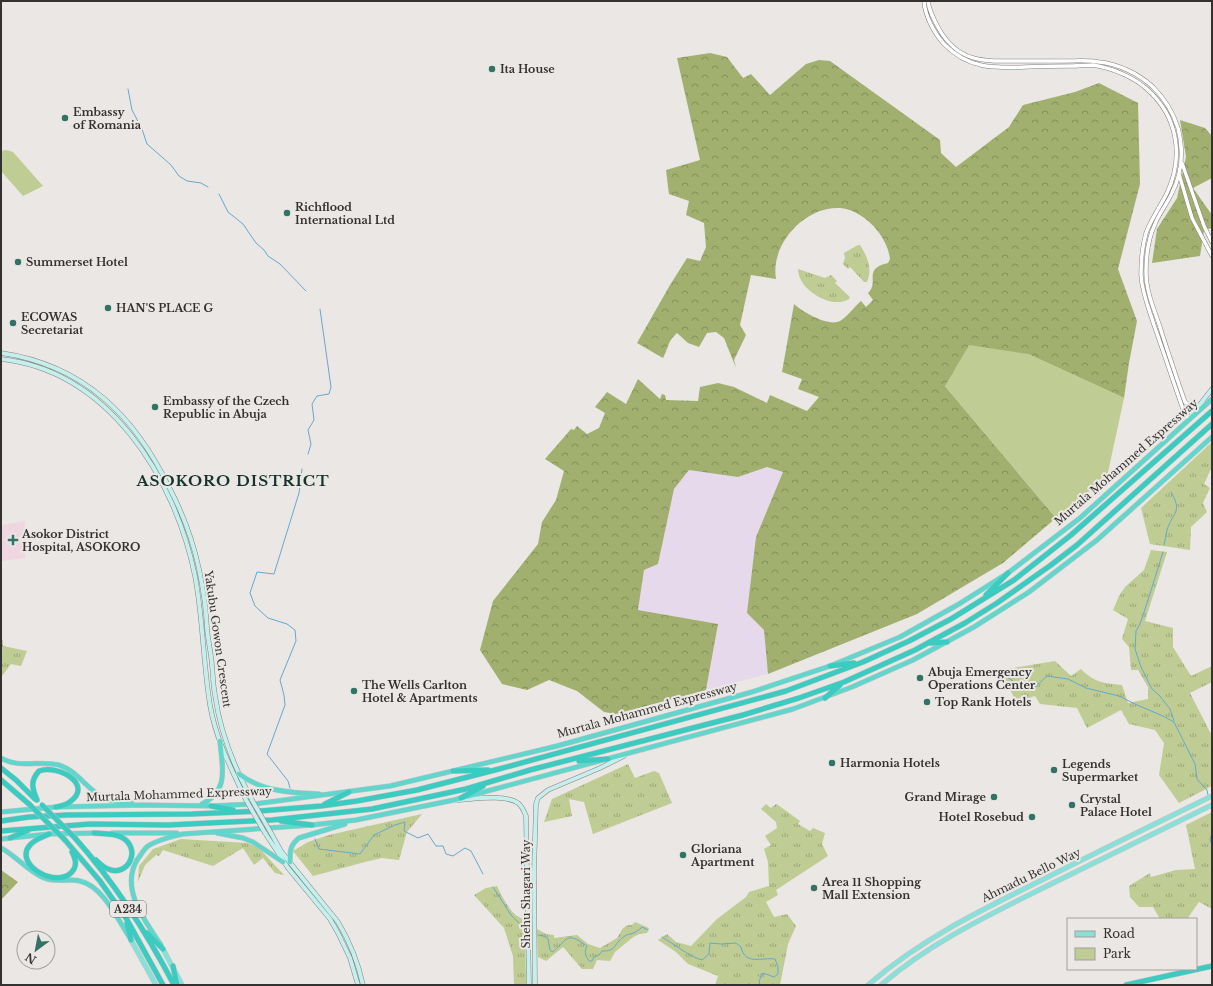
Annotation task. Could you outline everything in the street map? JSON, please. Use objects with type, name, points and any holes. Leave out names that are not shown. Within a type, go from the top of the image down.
[{"type":"highway","name":"Murtala Mohammed Expressway","points":[[1,812],[56,807],[143,805],[211,806],[266,803],[390,786],[557,746],[752,692],[830,666],[900,637],[959,604],[1008,573],[1080,518],[1189,419],[1199,408],[1212,399]]},
{"type":"highway","name":"Murtala Mohammed Expressway","points":[[1,821],[29,817],[67,815],[242,812],[321,806],[357,801],[416,790],[499,769],[786,691],[862,662],[909,641],[951,619],[1014,580],[1071,535],[1212,412]]},
{"type":"highway","points":[[1,831],[90,824],[168,825],[272,820],[372,809],[439,795],[769,708],[844,682],[886,664],[928,644],[965,623],[1051,566],[1102,524],[1212,424]]},
{"type":"highway","points":[[1,839],[49,834],[184,834],[312,825],[356,820],[454,800],[758,719],[825,698],[885,673],[947,642],[1000,611],[1050,576],[1096,540],[1212,437]]},
{"type":"highway","points":[[979,602],[1008,573]]},
{"type":"highway","points":[[928,644],[947,642]]},
{"type":"highway","points":[[830,666],[862,662]]},
{"type":"highway","points":[[825,698],[844,682]]},
{"type":"highway","points":[[200,805],[210,800],[217,794],[221,787],[220,741]]},
{"type":"highway","points":[[1,758],[17,764],[42,763],[60,766],[74,773],[95,792],[105,798],[114,801],[143,805]]},
{"type":"highway","points":[[568,761],[608,759]]},
{"type":"highway","name":"A234","points":[[1,768],[37,800],[88,853],[141,926],[175,985]]},
{"type":"highway","points":[[37,800],[32,782],[33,778],[39,771],[50,769],[63,772],[74,780],[77,790],[71,801],[56,807]]},
{"type":"highway","points":[[453,771],[499,769]]},
{"type":"highway","points":[[239,774],[249,781],[266,787],[304,793],[332,794]]},
{"type":"highway","name":"A234","points":[[1,781],[29,804],[66,841],[100,880],[126,918],[163,985]]},
{"type":"highway","points":[[461,798],[490,782]]},
{"type":"highway","points":[[321,806],[349,792]]},
{"type":"highway","points":[[211,806],[242,812]]},
{"type":"highway","points":[[272,820],[312,825]]},
{"type":"highway","points":[[290,862],[290,848],[299,838],[356,820]]},
{"type":"highway","points":[[10,838],[35,828]]},
{"type":"highway","points":[[209,832],[243,838],[252,842],[283,862]]},
{"type":"highway","points":[[88,853],[105,868],[114,871],[126,867],[132,856],[130,844],[125,840],[118,836],[94,833]]},
{"type":"highway","points":[[49,834],[35,840],[30,845],[27,853],[28,862],[35,869],[46,876],[55,878],[65,877],[73,871],[75,867],[75,859],[66,841]]},
{"type":"highway","points":[[163,949],[137,905],[130,884],[131,875],[134,865],[147,847],[163,839],[184,834]]},
{"type":"highway","points":[[1,848],[46,879],[82,881],[94,888],[106,901],[131,940]]},
{"type":"highway","points":[[126,918],[131,940]]},
{"type":"highway","points":[[141,926],[163,949]]},
{"type":"highway","points":[[173,966],[175,985]]},
{"type":"highway","points":[[1197,969],[1212,966]]},
{"type":"highway","points":[[1126,985],[1194,970]]},
{"type":"main road","name":"Yakubu Gowon Crescent","points":[[1,353],[24,357],[57,368],[96,392],[116,408],[133,427],[164,477],[178,504],[189,533],[199,568],[207,621],[215,697],[222,729],[233,760],[252,800],[271,833],[290,862],[329,910],[345,933],[356,957],[363,985]]},
{"type":"main road","name":"Yakubu Gowon Crescent","points":[[1,359],[19,362],[50,371],[89,394],[112,413],[129,431],[157,474],[173,507],[190,557],[198,596],[210,705],[220,741],[229,765],[246,800],[283,862],[330,919],[350,958],[358,985]]},
{"type":"main road","points":[[1199,408],[1212,389]]},
{"type":"main road","name":"Shehu Shagari Way","points":[[535,985],[534,872],[536,804],[538,798],[548,790],[600,768],[627,754]]},
{"type":"main road","name":"Ahmadu Bello Way","points":[[868,985],[894,963],[920,945],[984,908],[1212,796]]},
{"type":"main road","name":"Shehu Shagari Way","points":[[454,800],[504,799],[517,802],[521,806],[527,819],[529,985]]},
{"type":"main road","name":"Ahmadu Bello Way","points":[[881,985],[920,955],[942,941],[988,916],[1212,805]]},
{"type":"main road","points":[[131,940],[156,985]]},
{"type":"main road","points":[[163,949],[182,985]]},
{"type":"street","points":[[924,1],[931,24],[940,40],[959,57],[974,64],[997,68],[1093,66],[1122,74],[1136,81],[1154,95],[1165,111],[1170,120],[1176,138],[1176,168],[1167,193],[1150,224],[1141,254],[1142,286],[1181,402],[1189,419]]},
{"type":"street","points":[[928,1],[932,17],[943,35],[954,48],[960,52],[976,59],[997,62],[1101,62],[1122,68],[1139,76],[1158,92],[1174,115],[1181,144],[1182,162],[1179,175],[1171,195],[1154,225],[1147,250],[1146,272],[1148,288],[1156,316],[1185,402],[1192,407],[1199,408]]},
{"type":"street","points":[[1177,154],[1182,162],[1204,226],[1212,242]]},
{"type":"street","points":[[1176,168],[1192,218],[1212,256]]},
{"type":"street","points":[[1152,317],[1156,316]]},
{"type":"shaded area","points":[[767,467],[783,472],[756,537],[768,674],[706,690],[718,624],[638,610],[644,570],[658,564],[674,489],[689,470],[738,476]]},
{"type":"shaded area","name":"Asokor District Hospital, ASOKORO","points":[[25,521],[25,558],[1,561],[1,525]]},
{"type":"green space","points":[[710,53],[727,57],[743,78],[751,74],[770,95],[806,64],[819,60],[830,61],[940,140],[941,153],[956,167],[1009,127],[1023,105],[1075,92],[1099,83],[1138,103],[1140,184],[1118,269],[1137,321],[1124,398],[1028,354],[945,386],[1056,518],[1003,563],[917,614],[768,674],[764,630],[747,613],[756,537],[783,472],[767,467],[738,477],[689,470],[674,489],[658,564],[644,570],[638,610],[718,624],[706,690],[616,714],[604,712],[577,691],[549,680],[527,690],[502,684],[480,650],[493,601],[538,544],[542,522],[556,500],[564,471],[545,459],[571,429],[574,430],[577,426],[587,434],[599,428],[605,413],[595,407],[607,392],[626,404],[638,379],[660,399],[662,394],[665,395],[666,400],[698,401],[700,387],[718,383],[734,387],[767,403],[770,395],[807,411],[819,397],[798,389],[802,379],[782,372],[794,304],[816,318],[829,322],[840,321],[861,301],[866,307],[873,300],[868,293],[873,285],[873,272],[880,266],[888,263],[890,259],[887,247],[881,236],[873,225],[865,218],[850,210],[840,208],[827,209],[814,213],[803,220],[784,241],[776,266],[776,279],[751,275],[740,325],[746,335],[734,360],[736,368],[724,338],[716,332],[707,333],[699,347],[688,343],[677,333],[670,342],[663,358],[637,343],[687,258],[700,261],[706,247],[704,223],[686,215],[689,201],[669,194],[666,170],[700,160],[677,58]]},
{"type":"green space","points":[[1180,120],[1205,128],[1212,136],[1212,178],[1193,188],[1212,215],[1212,228],[1204,230],[1200,256],[1152,263],[1157,229],[1177,198],[1186,157]]},
{"type":"green space","points":[[6,150],[13,152],[43,186],[23,196],[1,171],[1,151]]},
{"type":"green space","points":[[860,245],[863,249],[867,258],[869,277],[867,282],[864,282],[850,267],[848,269],[843,264],[845,258],[844,253]]},
{"type":"green space","points":[[798,269],[825,278],[831,275],[837,281],[835,283],[850,297],[849,299],[842,302],[834,302],[817,296],[810,291],[799,277]]},
{"type":"green space","points":[[969,345],[1028,354],[1124,398],[1107,477],[1056,518],[945,386]]},
{"type":"green space","points":[[1212,442],[1212,467],[1204,484],[1210,488],[1203,503],[1207,512],[1191,527],[1190,550],[1150,544],[1141,508]]},
{"type":"green space","points":[[1151,550],[1167,552],[1145,621],[1173,628],[1173,647],[1191,676],[1212,666],[1212,682],[1190,693],[1212,736],[1212,786],[1179,803],[1159,775],[1164,743],[1155,730],[1129,724],[1121,710],[1087,728],[1077,708],[1040,704],[1035,696],[1016,702],[1001,670],[1055,661],[1071,676],[1081,669],[1086,674],[1100,682],[1122,685],[1128,703],[1148,699],[1148,687],[1138,670],[1131,670],[1129,647],[1122,639],[1128,619],[1113,610],[1125,587],[1144,570]]},
{"type":"green space","points":[[1,640],[3,640],[3,646],[27,651],[21,666],[11,664],[2,676],[1,675]]},
{"type":"green space","points":[[628,764],[635,778],[654,771],[659,773],[672,803],[593,834],[584,802],[569,799],[572,816],[544,822],[552,799]]},
{"type":"green space","points":[[766,804],[771,808],[776,804],[778,805],[800,821],[798,824],[810,831],[813,828],[825,833],[822,844],[828,856],[776,890],[778,895],[766,902],[774,917],[787,914],[796,926],[788,944],[780,985],[715,985],[718,976],[688,964],[676,952],[658,940],[667,934],[676,942],[691,946],[717,919],[746,897],[749,892],[769,886],[768,862],[764,849],[771,845],[765,836],[777,828],[776,822],[761,809]]},
{"type":"green space","points":[[1212,812],[1212,909],[1199,902],[1188,918],[1159,918],[1153,907],[1139,907],[1130,897],[1129,886],[1150,873],[1151,877],[1176,870],[1195,869],[1186,825]]},
{"type":"green space","points":[[422,814],[407,832],[399,860],[382,858],[313,876],[293,851],[308,842],[329,835]]},
{"type":"green space","points":[[181,839],[247,843],[258,847],[284,875],[275,873],[263,858],[254,865],[243,848],[213,866],[163,850],[159,856],[156,855],[145,865],[138,882],[139,866],[153,849]]},
{"type":"green space","points":[[1,870],[18,882],[1,900]]},
{"type":"green space","points":[[497,886],[512,911],[520,918],[525,919],[526,985],[514,985],[513,956],[504,928],[474,895],[486,888]]},
{"type":"green space","points":[[635,922],[649,928],[647,933],[639,934],[632,938],[615,952],[610,961],[597,960],[593,969],[582,969],[563,947],[546,961],[538,957],[537,929],[546,934],[554,935],[554,938],[577,935],[588,944],[600,948],[617,938],[623,928],[628,925],[632,925]]},
{"type":"waterway","points":[[128,89],[132,110],[142,129],[147,144],[171,165],[179,176],[187,181],[201,183],[208,187]]},
{"type":"waterway","points":[[219,194],[228,212],[243,224],[256,243],[268,256],[280,264],[306,291]]},
{"type":"waterway","points":[[308,454],[311,444],[308,430],[314,420],[312,404],[317,396],[329,394],[331,387],[320,309]]},
{"type":"waterway","points":[[290,788],[288,781],[267,754],[285,705],[280,680],[296,641],[295,630],[287,624],[268,618],[255,606],[250,593],[257,572],[274,574],[299,493],[302,469]]},
{"type":"waterway","points":[[1164,545],[1169,524],[1177,508],[1175,499],[1171,492]]},
{"type":"waterway","points":[[1163,552],[1140,624],[1136,631],[1135,649],[1141,667],[1152,689],[1170,709],[1174,721]]},
{"type":"waterway","points":[[1007,677],[1019,685],[1035,687],[1047,676],[1068,679],[1086,688],[1119,696],[1174,722],[1195,764],[1197,779],[1207,790],[1208,795]]},
{"type":"waterway","points":[[315,839],[319,849],[360,854],[374,835],[405,822],[404,831],[418,838],[428,834],[436,846],[443,846],[446,854],[453,856],[465,848],[471,851],[483,874]]},
{"type":"waterway","points":[[1212,833],[1210,839],[1212,846]]},
{"type":"waterway","points":[[493,887],[511,915],[525,929]]},
{"type":"waterway","points":[[538,935],[544,936],[548,939],[550,950],[552,952],[566,939],[572,938],[578,940],[587,946],[585,952],[589,961],[592,961],[594,957],[599,955],[602,951],[607,951],[613,948],[621,938],[626,935],[634,933],[642,927],[648,930]]},
{"type":"waterway","points":[[662,937],[687,953],[702,960],[709,954],[710,943],[736,943],[741,947],[746,957],[750,959],[775,959],[778,967],[778,974],[774,977],[763,973],[759,981],[760,985]]},
{"type":"place","name":"Ita House","points":[[492,69]]},
{"type":"place","name":"Embassy of Romania","points":[[65,118]]},
{"type":"place","name":"Richflood International Ltd","points":[[287,213]]},
{"type":"place","name":"Summerset Hotel","points":[[18,262]]},
{"type":"place","name":"HAN'S PLACE G","points":[[108,308]]},
{"type":"place","name":"ECOWAS Secretariat","points":[[13,323]]},
{"type":"place","name":"Embassy of the Czech Republic in Abuja","points":[[155,407]]},
{"type":"place","name":"Asokor District Hospital, ASOKORO","points":[[13,540]]},
{"type":"place","name":"Abuja Emergency Operations Center","points":[[920,678]]},
{"type":"place","name":"The Wells Carlton Hotel & Apartments","points":[[354,691]]},
{"type":"place","name":"Top Rank Hotels","points":[[927,702]]},
{"type":"place","name":"Harmonia Hotels","points":[[832,763]]},
{"type":"place","name":"Legends Supermarket","points":[[1054,770]]},
{"type":"place","name":"Grand Mirage","points":[[994,797]]},
{"type":"place","name":"Crystal Palace Hotel","points":[[1072,805]]},
{"type":"place","name":"Hotel Rosebud","points":[[1032,817]]},
{"type":"place","name":"Gloriana Apartment","points":[[683,855]]},
{"type":"place","name":"Area 11 Shopping Mall Extension","points":[[814,888]]},
{"type":"district","name":"ASOKORO DISTRICT","points":[[233,480]]}]
